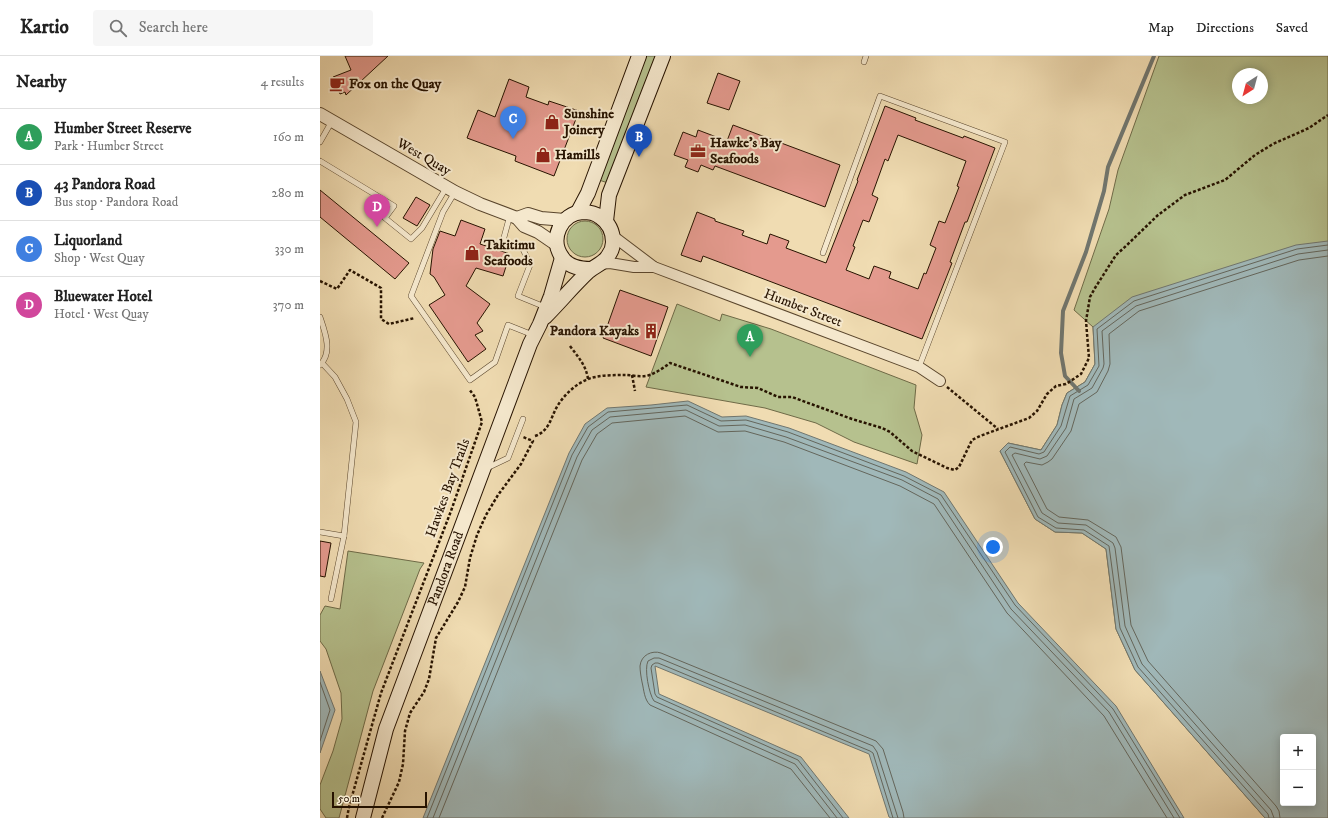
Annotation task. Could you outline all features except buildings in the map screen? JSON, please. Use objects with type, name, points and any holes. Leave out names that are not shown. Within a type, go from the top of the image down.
[{"type":"main road","points":[[578,212],[590,187],[639,56]]},
{"type":"main road","points":[[606,221],[609,195],[663,56]]},
{"type":"main road","points":[[537,329],[574,286],[608,257],[612,247],[613,236],[606,221],[597,214],[578,212],[565,220],[560,227],[557,236],[559,251],[572,266],[582,269],[596,267]]},
{"type":"main road","name":"Pandora Road","points":[[363,818],[386,729],[482,470],[555,282],[559,251]]},
{"type":"street","name":"West Quay","points":[[320,114],[451,190],[480,204],[514,216],[524,226],[538,232],[559,251]]},
{"type":"street","name":"West Quay","points":[[514,216],[528,214],[541,218],[565,220]]},
{"type":"street","name":"Humber Street","points":[[613,236],[654,267],[919,367],[940,381]]},
{"type":"street","name":"Humber Street","points":[[596,267],[610,263],[634,267],[654,267]]},
{"type":"lane","points":[[864,62],[866,56]]},
{"type":"lane","points":[[823,253],[880,96],[1005,142],[919,367]]},
{"type":"lane","points":[[320,142],[332,121]]},
{"type":"lane","points":[[320,161],[394,206],[384,218],[411,239],[422,228],[451,190]]},
{"type":"lane","points":[[451,190],[411,296],[470,380],[495,362],[508,325],[537,329]]},
{"type":"lane","points":[[514,216],[503,241],[523,249],[530,264],[518,296],[545,307]]},
{"type":"lane","points":[[320,317],[328,350],[326,358],[321,364],[335,377],[348,399],[356,422],[344,536],[331,599]]},
{"type":"lane","points":[[482,470],[508,458],[523,419]]},
{"type":"lane","points":[[320,532],[344,536]]},
{"type":"path","points":[[535,436],[540,434],[551,421],[557,406],[563,397],[572,389],[588,379],[605,376],[645,376],[658,372],[670,363],[741,387],[758,388],[778,396],[792,396],[882,428],[890,432],[903,445],[912,451],[947,468],[955,470],[959,467],[972,440],[1029,418],[1037,411],[1047,394],[1056,386],[1066,384],[1081,374],[1089,358],[1086,321],[1090,297],[1116,255],[1158,215],[1185,195],[1225,180],[1255,155],[1273,144],[1309,128],[1328,115]]},
{"type":"path","points":[[320,282],[337,289],[350,270],[380,288],[381,319],[389,324],[415,317],[419,322]]},
{"type":"path","points":[[570,346],[587,371],[588,379]]},
{"type":"path","points":[[632,375],[635,391]]},
{"type":"path","points":[[940,381],[998,429]]},
{"type":"path","name":"Hawkes Bay Trails","points":[[347,818],[381,694],[451,511],[482,422],[475,397],[467,386]]},
{"type":"path","points":[[382,818],[398,782],[403,764],[405,731],[410,713],[424,692],[429,680],[436,638],[458,602],[465,587],[470,558],[477,535],[486,515],[498,495],[521,464],[533,441],[522,437]]},
{"type":"green space","points":[[646,56],[656,56],[608,183],[599,180]]},
{"type":"green space","points":[[1159,56],[1328,56],[1328,818],[1265,818],[1135,670],[1116,629],[1106,549],[1082,533],[1055,532],[1035,519],[1000,451],[1008,443],[1041,450],[1057,425],[1067,393],[1085,382],[1095,364],[1093,327],[1074,310],[1109,209],[1118,170]]},
{"type":"green space","points":[[589,221],[598,226],[602,232],[602,246],[598,252],[589,257],[581,257],[572,252],[568,246],[567,235],[572,226],[578,222]]},
{"type":"green space","points":[[677,304],[720,321],[722,314],[771,329],[916,385],[914,408],[922,435],[917,464],[854,442],[816,423],[765,408],[646,387]]},
{"type":"green space","points":[[348,551],[424,563],[420,569],[373,691],[339,818],[326,818],[320,809],[320,785],[333,751],[342,719],[341,693],[326,649],[320,641],[320,615],[325,606],[340,609]]},
{"type":"water","points":[[1328,241],[1328,818],[1265,818],[1135,670],[1116,629],[1106,549],[1082,533],[1055,532],[1035,519],[1000,451],[1008,443],[1041,450],[1057,425],[1067,393],[1085,382],[1095,364],[1093,327],[1132,297],[1296,245]]},
{"type":"water","points":[[688,401],[722,417],[746,416],[789,428],[906,472],[944,492],[1018,603],[1116,706],[1184,818],[891,818],[889,817],[869,754],[655,666],[659,694],[801,757],[849,818],[423,818],[569,453],[585,424],[607,408]]},
{"type":"water","points":[[320,671],[335,710],[320,753]]},
{"type":"waterway","points":[[1079,391],[1065,376],[1061,353],[1063,311],[1086,252],[1104,191],[1108,167],[1154,56]]},
{"type":"place","name":"Fox on the Quay","points":[[337,84]]},
{"type":"place","name":"Sunshine Joinery","points":[[552,122]]},
{"type":"place","name":"Liquorland","points":[[513,139]]},
{"type":"place","name":"Hawke's Bay Seafoods","points":[[698,151]]},
{"type":"place","name":"Hamills","points":[[543,155]]},
{"type":"place","name":"43 Pandora Road","points":[[639,157]]},
{"type":"place","name":"Bluewater Hotel","points":[[377,227]]},
{"type":"place","name":"Takitimu Seafoods","points":[[472,253]]},
{"type":"place","name":"Pandora Kayaks","points":[[651,331]]},
{"type":"place","name":"Humber Street Reserve","points":[[750,357]]}]
